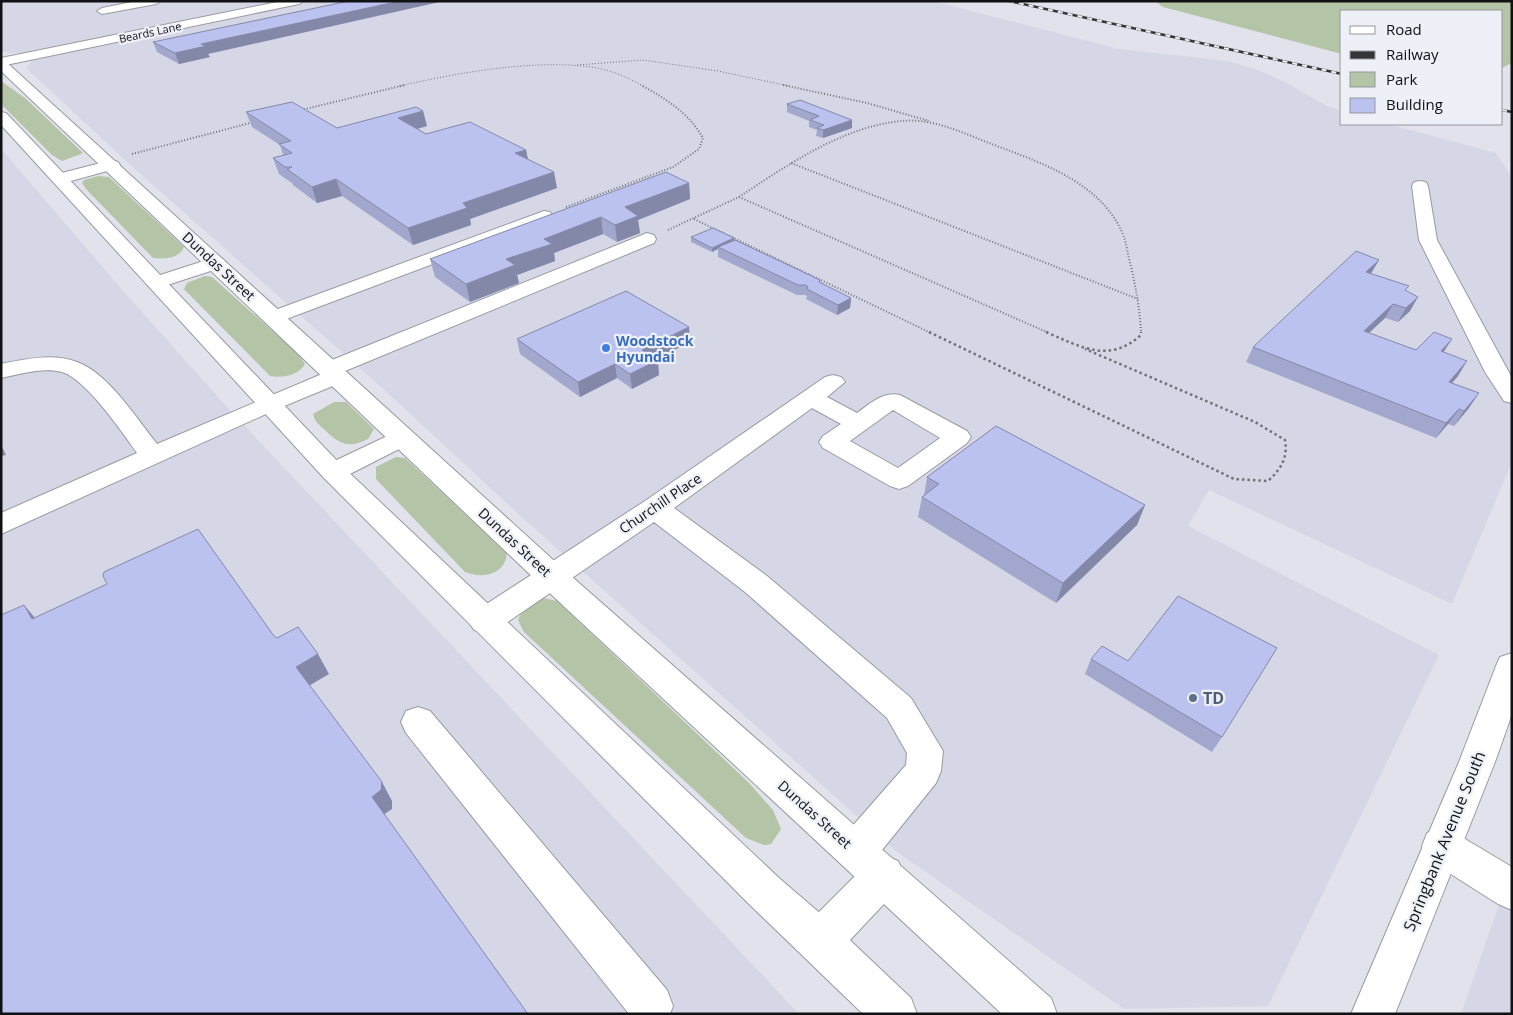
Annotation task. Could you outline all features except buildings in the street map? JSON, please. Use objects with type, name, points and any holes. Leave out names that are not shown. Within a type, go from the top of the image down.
[{"type":"main road","points":[[102,11],[156,1]]},
{"type":"main road","name":"Beards Lane","points":[[1,63],[299,1]]},
{"type":"main road","points":[[88,5],[121,21]]},
{"type":"main road","name":"Dundas Street","points":[[1,63],[551,576],[1035,1014]]},
{"type":"main road","points":[[1,116],[158,282],[332,472],[758,885],[820,941],[895,1014]]},
{"type":"main road","points":[[60,179],[109,163]]},
{"type":"main road","points":[[1420,186],[1428,240],[1496,372],[1512,396]]},
{"type":"main road","points":[[274,317],[544,216]]},
{"type":"main road","points":[[1,524],[268,404],[334,372],[647,239]]},
{"type":"main road","points":[[158,282],[216,263]]},
{"type":"main road","points":[[1,371],[25,366],[52,365],[70,367],[88,376],[153,456]]},
{"type":"main road","name":"Churchill Place","points":[[485,621],[654,508],[833,382]]},
{"type":"main road","points":[[810,398],[858,423]]},
{"type":"main road","points":[[332,472],[402,437]]},
{"type":"main road","points":[[654,508],[756,584],[878,689],[899,708],[925,751],[922,771],[870,863],[820,941]]},
{"type":"main road","name":"Springbank Avenue South","points":[[1372,1014],[1477,762],[1512,666]]},
{"type":"main road","points":[[418,722],[651,1006]]},
{"type":"main road","points":[[1441,846],[1512,890]]},
{"type":"path","points":[[294,112],[473,71],[644,60],[718,71],[867,103],[937,124],[1039,164],[1063,175],[1090,192],[1107,209],[1122,235],[1141,312],[1141,335],[1130,347],[1111,353],[1078,346]]},
{"type":"path","points":[[544,216],[673,167],[699,149],[703,138],[692,121],[670,104],[620,74],[599,68],[566,65]]},
{"type":"path","points":[[647,239],[739,197],[790,163],[876,124],[904,121],[937,124]]},
{"type":"path","points":[[109,163],[256,122]]},
{"type":"path","points":[[790,163],[1138,299]]},
{"type":"path","points":[[694,218],[1234,479],[1268,481],[1280,471],[1287,449],[1285,440],[1255,422],[739,197]]},
{"type":"shaded area","points":[[1,1],[282,1],[33,52],[10,53],[1,51]]},
{"type":"shaded area","points":[[316,1],[933,1],[1119,49],[1227,61],[1255,69],[1285,82],[1327,106],[1340,110],[1340,125],[1392,125],[1496,153],[1512,177],[1512,462],[1452,604],[1209,490],[1188,526],[1439,655],[1268,1006],[1124,1009],[897,852],[525,520],[379,385],[136,170],[26,68],[32,61]]},
{"type":"shaded area","points":[[1,149],[132,301],[227,407],[799,1014],[1,1014]]},
{"type":"shaded area","points":[[1512,867],[1512,1014],[1461,1014]]},
{"type":"green space","points":[[1155,1],[1512,1],[1512,63],[1503,68],[1503,10],[1340,10],[1340,53],[1163,7]]},
{"type":"green space","points":[[1,81],[25,98],[83,153],[62,161],[52,155],[1,104]]},
{"type":"green space","points":[[98,176],[109,177],[184,247],[182,251],[171,257],[153,258],[82,183],[84,180]]},
{"type":"green space","points":[[205,276],[212,277],[298,354],[305,364],[302,368],[294,374],[280,377],[270,376],[184,289],[187,283]]},
{"type":"green space","points":[[334,402],[346,402],[374,429],[368,439],[355,444],[340,442],[318,423],[313,414]]},
{"type":"green space","points":[[396,457],[405,458],[507,553],[498,571],[486,575],[465,572],[376,479],[376,467]]},
{"type":"green space","points":[[544,598],[557,601],[749,783],[773,810],[781,829],[771,844],[764,845],[746,838],[524,632],[518,620],[522,612],[528,606]]},
{"type":"railway","points":[[1009,1],[1340,74]]},
{"type":"railway","points":[[1503,110],[1512,112]]},
{"type":"place","name":"Woodstock Hyundai","points":[[606,348]]},
{"type":"place","name":"TD","points":[[1193,698]]}]
